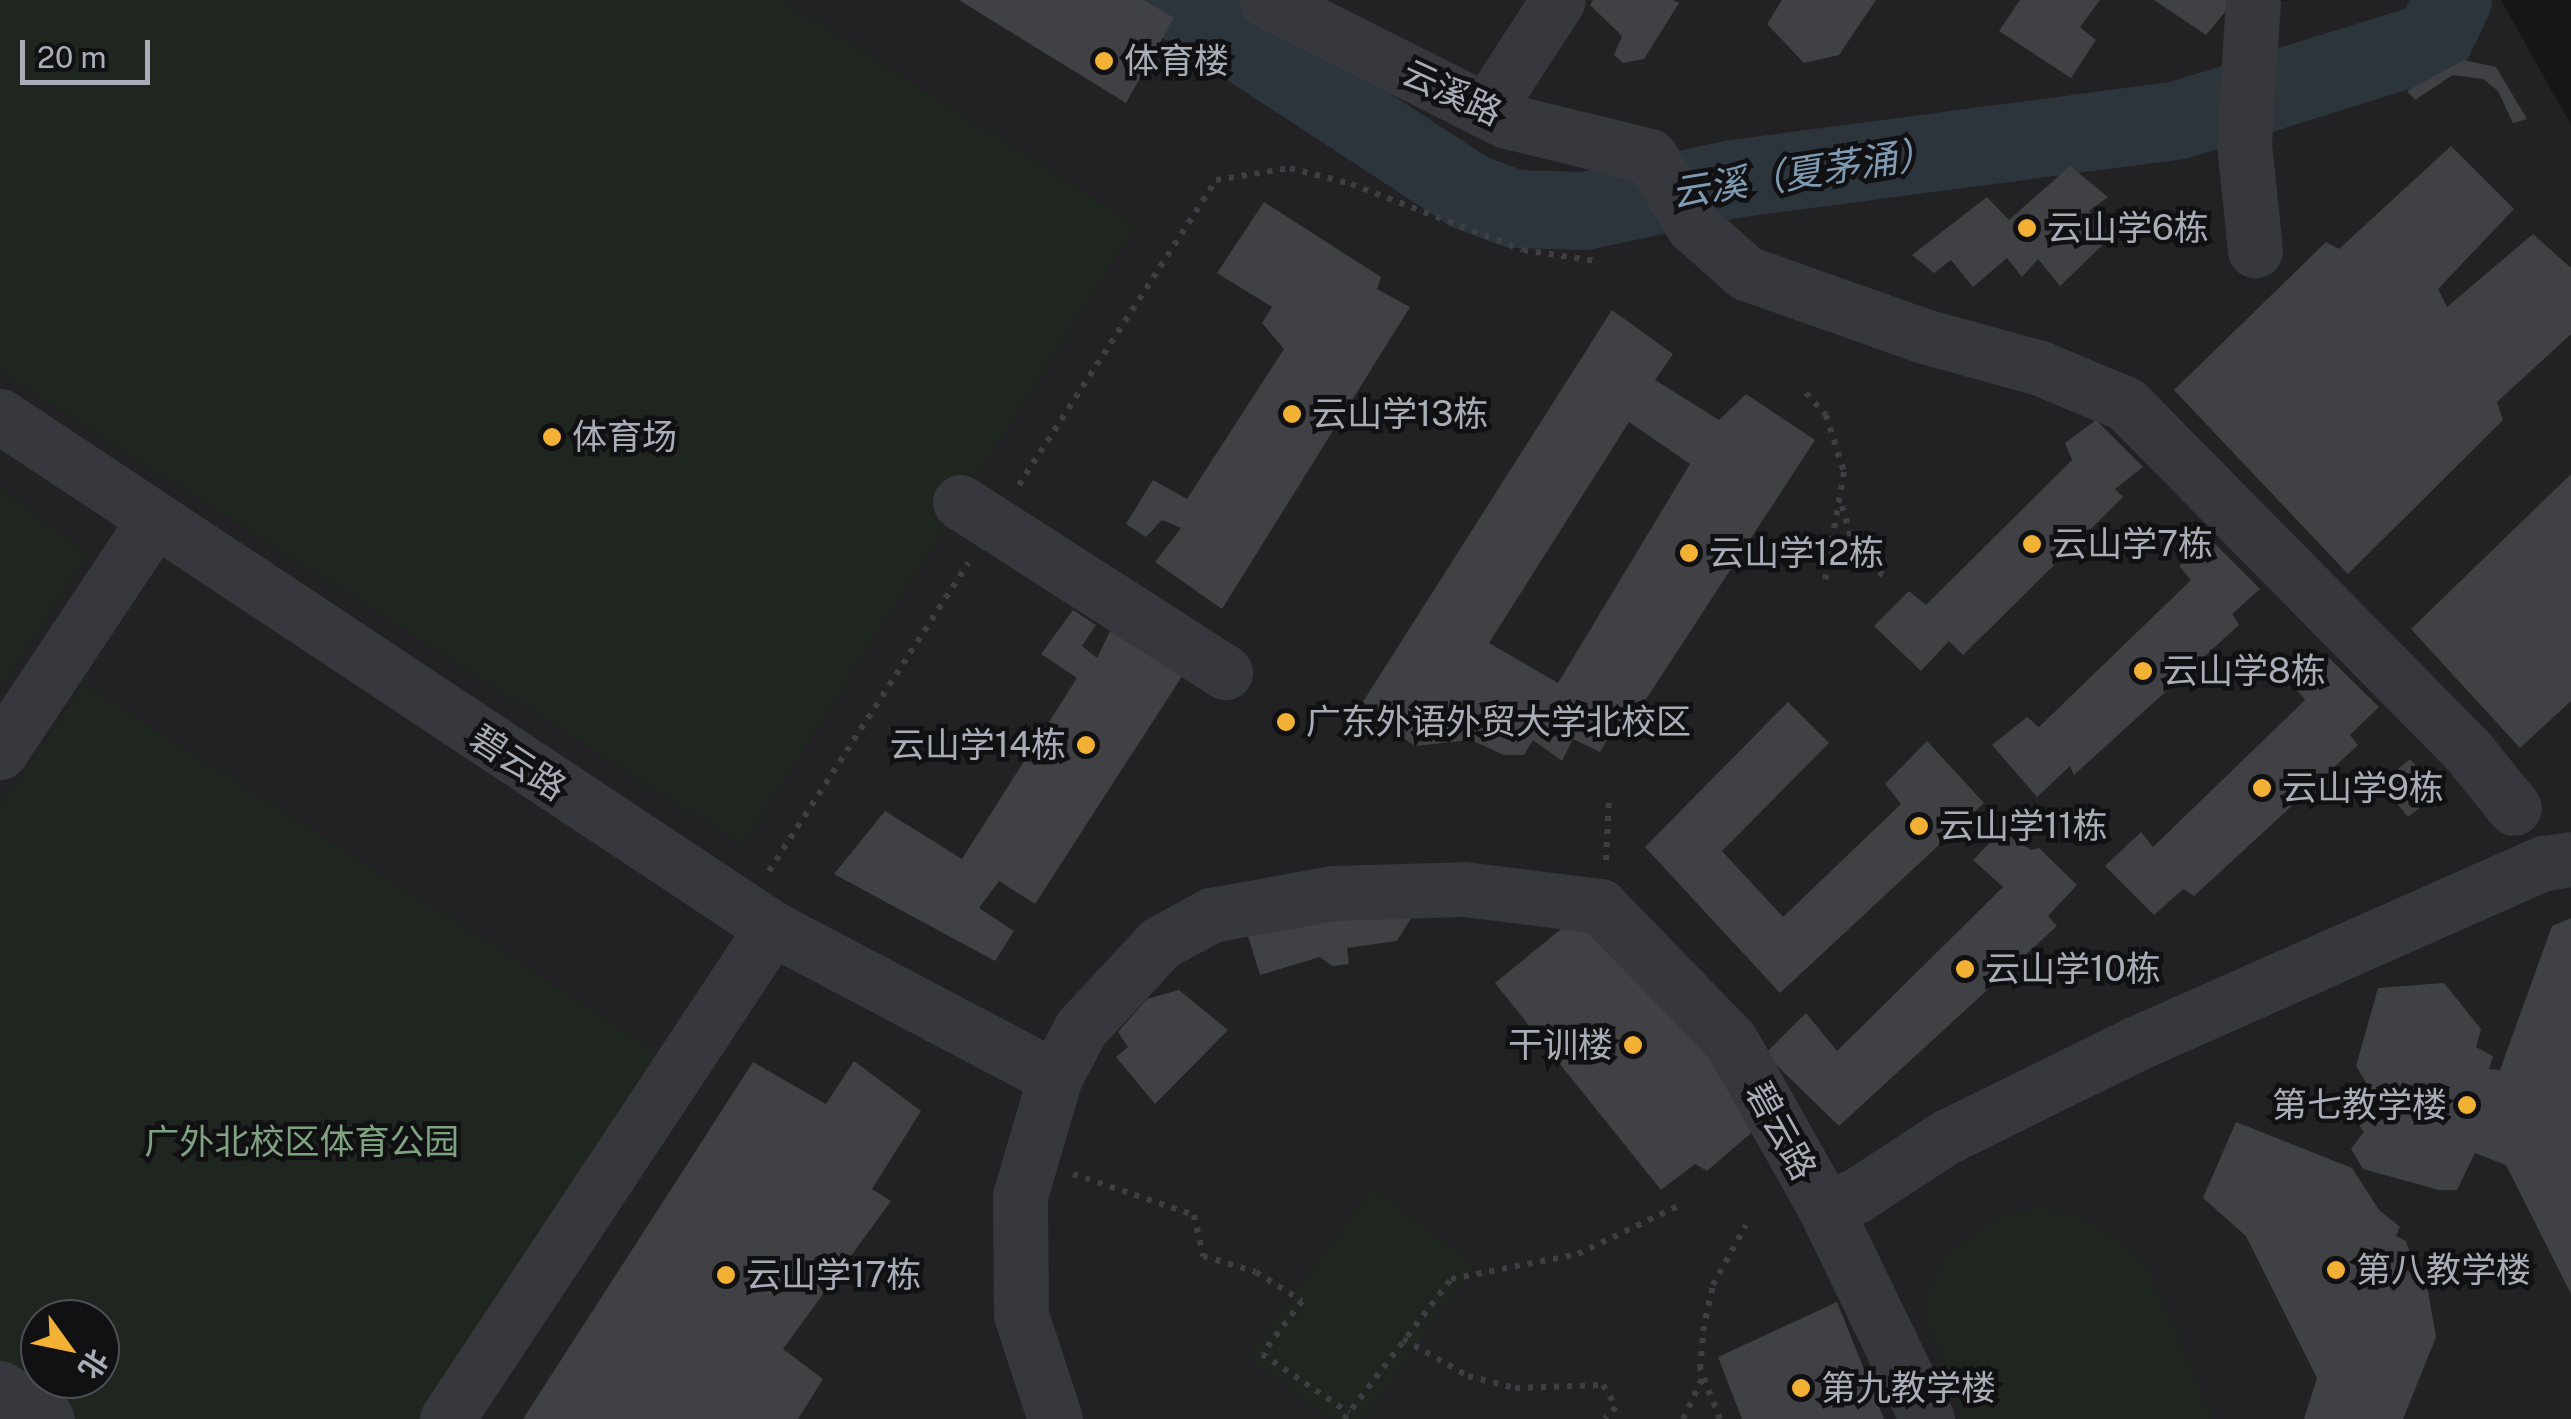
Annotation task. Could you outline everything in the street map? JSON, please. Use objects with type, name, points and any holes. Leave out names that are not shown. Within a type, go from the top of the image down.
[{"type":"lane","name":"云溪路","points":[[1266,0],[1486,111],[1616,152],[1650,156],[1693,226],[1746,274],[1924,336],[2040,368],[2126,404],[2468,751],[2514,808]]},
{"type":"lane","points":[[1486,111],[1558,0]]},
{"type":"lane","points":[[2253,0],[2244,144],[2255,250]]},
{"type":"lane","name":"碧云路","points":[[0,416],[758,919],[1054,1077]]},
{"type":"lane","points":[[977,513],[1225,672]]},
{"type":"lane","points":[[0,752],[154,520]]},
{"type":"lane","name":"碧云路","points":[[1600,906],[1731,1041],[1824,1206],[1856,1196],[1946,1137],[2155,1035],[2544,863],[2571,859]]},
{"type":"lane","points":[[1054,1419],[1021,1315],[1020,1196],[1054,1077],[1081,1028],[1160,943],[1211,914],[1333,893],[1464,889],[1600,906]]},
{"type":"lane","points":[[447,1419],[758,919]]},
{"type":"lane","points":[[1824,1206],[1927,1419]]},
{"type":"lane","points":[[0,1388],[47,1419]]},
{"type":"path","points":[[758,919],[977,513],[1216,180],[1290,168],[1351,184],[1523,250],[1596,261]]},
{"type":"path","points":[[1806,393],[1826,415],[1844,472],[1842,505],[1824,586]]},
{"type":"path","points":[[1842,505],[1857,558],[1885,576]]},
{"type":"path","points":[[1600,906],[1608,796]]},
{"type":"path","points":[[1067,1173],[1194,1214],[1203,1256],[1256,1272],[1302,1301],[1262,1354],[1347,1416],[1450,1279],[1578,1254],[1680,1206]]},
{"type":"path","points":[[1720,1419],[1703,1377],[1703,1331],[1713,1284],[1746,1226]]},
{"type":"path","points":[[1403,1339],[1468,1376],[1515,1388],[1604,1385],[1616,1406],[1605,1419]]},
{"type":"path","points":[[1683,1419],[1703,1377]]},
{"type":"shaded area","name":"广东外语外贸大学北校区","points":[[0,0],[2249,0],[2263,9],[2286,0],[2501,0],[2571,125],[2571,1419],[0,1419]]},
{"type":"green space","name":"体育场","points":[[0,0],[782,0],[1136,225],[743,845],[0,372]]},
{"type":"green space","points":[[0,489],[88,553],[0,689]]},
{"type":"green space","name":"广外北校区体育公园","points":[[84,684],[658,1052],[455,1419],[0,1419],[0,807]]},
{"type":"green space","points":[[1373,1188],[1475,1265],[1362,1419],[1332,1419],[1248,1357]]},
{"type":"green space","points":[[2042,1207],[2089,1221],[2145,1261],[2213,1419],[1962,1419],[1922,1309],[1943,1258],[1994,1219]]},
{"type":"building","name":"体育楼","points":[[959,0],[1144,0],[1174,18],[1126,103]]},
{"type":"building","points":[[1593,0],[1679,3],[1644,59],[1623,63],[1614,55],[1622,36],[1590,5]]},
{"type":"building","points":[[1782,0],[1876,0],[1839,55],[1804,63],[1767,24]]},
{"type":"building","points":[[2020,0],[2100,0],[2080,27],[2096,40],[2071,78],[1999,31]]},
{"type":"building","points":[[2154,0],[2235,0],[2206,35]]},
{"type":"building","points":[[2464,60],[2496,67],[2527,119],[2513,123],[2498,91],[2483,79],[2453,75],[2415,100],[2407,91]]},
{"type":"building","points":[[2451,146],[2514,209],[2438,289],[2447,307],[2533,234],[2571,268],[2571,334],[2497,402],[2503,420],[2348,574],[2174,390],[2326,242],[2339,249]]},
{"type":"building","name":"云山学6栋","points":[[2070,166],[2108,197],[2089,211],[2113,235],[2060,286],[2038,259],[2022,277],[2007,258],[1973,287],[1951,260],[1934,273],[1912,255],[1987,197],[2009,220]]},
{"type":"building","name":"云山学13栋","points":[[1264,202],[1381,277],[1377,289],[1410,307],[1222,609],[1155,562],[1181,528],[1162,520],[1146,537],[1126,524],[1153,480],[1187,499],[1284,349],[1262,323],[1272,307],[1217,273]]},
{"type":"building","name":"云山学12栋","points":[[1612,310],[1673,354],[1655,380],[1719,420],[1746,394],[1815,440],[1624,733],[1614,728],[1600,752],[1573,739],[1562,761],[1533,740],[1524,755],[1504,755],[1471,740],[1415,746],[1359,708]],"holes":[[[1629,422],[1690,464],[1558,683],[1489,643]]]},
{"type":"building","name":"云山学7栋","points":[[2096,420],[2143,467],[2115,489],[2123,497],[1963,655],[1949,641],[1921,671],[1874,626],[1909,591],[1926,605],[2072,460],[2065,443]]},
{"type":"building","points":[[2571,474],[2571,701],[2520,748],[2411,629]]},
{"type":"building","name":"云山学8栋","points":[[2210,539],[2260,589],[2232,614],[2239,625],[2074,775],[2070,766],[2037,797],[1992,745],[2027,717],[2039,727],[2191,580],[2179,566]]},
{"type":"building","name":"云山学14栋","points":[[1073,610],[1096,625],[1082,646],[1097,658],[1116,619],[1188,667],[1035,904],[999,881],[979,908],[1014,931],[995,961],[834,874],[885,811],[962,859],[1077,678],[1041,654]]},
{"type":"building","name":"云山学9栋","points":[[2327,656],[2379,707],[2350,735],[2358,745],[2194,896],[2183,889],[2154,915],[2105,866],[2141,832],[2153,847],[2305,700],[2294,686]]},
{"type":"building","name":"云山学11栋","points":[[1788,702],[1829,743],[1722,851],[1783,917],[1901,804],[1885,784],[1927,741],[1984,803],[1780,993],[1645,847]]},
{"type":"building","points":[[2410,759],[2438,793],[2408,817],[2380,783]]},
{"type":"building","name":"云山学10栋","points":[[2001,831],[2031,850],[2039,848],[2077,885],[2048,916],[2057,926],[1839,1126],[1765,1054],[1806,1013],[1837,1051],[2003,887],[1973,860]]},
{"type":"building","points":[[1423,899],[1397,941],[1347,948],[1349,964],[1332,966],[1320,957],[1260,975],[1244,923]]},
{"type":"building","name":"干训楼","points":[[1588,907],[1780,1108],[1707,1171],[1695,1164],[1661,1190],[1495,983]]},
{"type":"building","name":"第七教学楼","points":[[2571,918],[2571,1294],[2506,1165],[2475,1153],[2457,1190],[2439,1190],[2363,1169],[2351,1149],[2364,1132],[2355,1120],[2370,1089],[2356,1066],[2378,988],[2444,983],[2481,1029],[2476,1047],[2493,1056],[2489,1069],[2500,1070],[2552,926]]},
{"type":"building","points":[[1179,990],[1228,1030],[1155,1104],[1116,1057],[1128,1047],[1118,1032],[1147,999]]},
{"type":"building","name":"云山学17栋","points":[[854,1061],[921,1111],[872,1189],[891,1201],[783,1349],[823,1379],[798,1419],[523,1419],[753,1062],[826,1104]]},
{"type":"building","name":"第八教学楼","points":[[2236,1122],[2352,1168],[2379,1210],[2400,1227],[2396,1236],[2406,1241],[2412,1259],[2405,1268],[2428,1291],[2436,1337],[2403,1419],[2304,1419],[2317,1378],[2246,1236],[2203,1198]]},
{"type":"building","name":"第九教学楼","points":[[1837,1302],[1884,1419],[1742,1419],[1718,1357]]},
{"type":"waterway","name":"云溪（夏茅涌）","points":[[1176,0],[1469,192],[1515,209],[1584,211],[1733,179],[2179,120],[2433,41],[2453,0]]},
{"type":"place","name":"体育楼","points":[[1104,61]]},
{"type":"place","name":"云山学6栋","points":[[2027,228]]},
{"type":"place","name":"云山学13栋","points":[[1292,414]]},
{"type":"place","name":"体育场","points":[[552,437]]},
{"type":"place","name":"云山学7栋","points":[[2032,544]]},
{"type":"place","name":"云山学12栋","points":[[1689,553]]},
{"type":"place","name":"云山学8栋","points":[[2143,671]]},
{"type":"place","name":"广东外语外贸大学北校区","points":[[1286,722]]},
{"type":"place","name":"云山学14栋","points":[[1086,745]]},
{"type":"place","name":"云山学9栋","points":[[2262,788]]},
{"type":"place","name":"云山学11栋","points":[[1919,826]]},
{"type":"place","name":"云山学10栋","points":[[1965,969]]},
{"type":"place","name":"干训楼","points":[[1633,1045]]},
{"type":"place","name":"第七教学楼","points":[[2467,1105]]},
{"type":"place","name":"第八教学楼","points":[[2336,1270]]},
{"type":"place","name":"云山学17栋","points":[[726,1275]]},
{"type":"place","name":"第九教学楼","points":[[1801,1388]]}]
